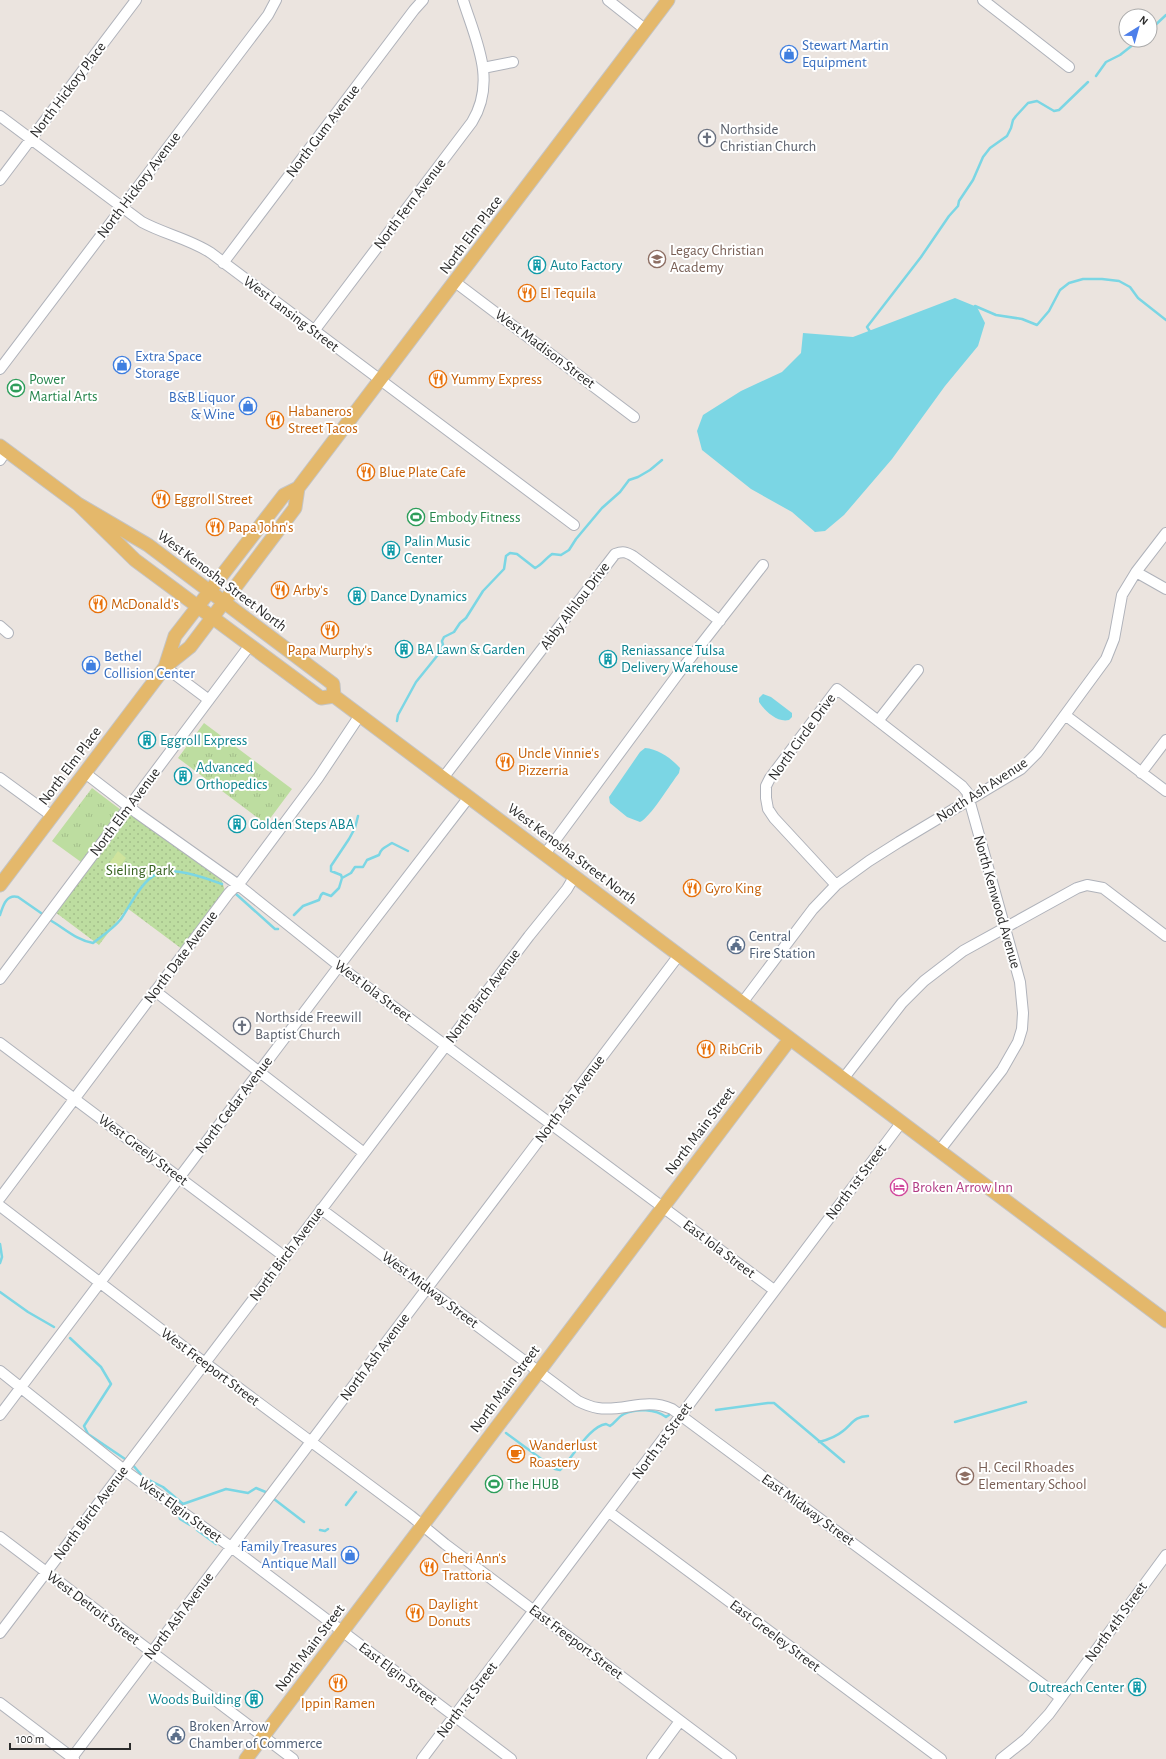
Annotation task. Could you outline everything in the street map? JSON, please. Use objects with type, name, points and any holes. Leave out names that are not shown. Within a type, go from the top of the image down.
[{"type":"main road","name":"North Elm Place","points":[[165,667],[175,636],[209,590],[284,495],[298,488],[668,0]]},
{"type":"main road","name":"West Kenosha Street North","points":[[2,452],[78,504],[148,545],[333,684],[334,696]]},
{"type":"main road","name":"North Elm Place","points":[[0,885],[165,667],[190,647],[213,618],[295,508],[298,488]]},
{"type":"main road","name":"West Kenosha Street North","points":[[78,504],[135,560],[198,605],[213,618],[321,698],[334,696],[360,715],[1166,1321]]},
{"type":"main road","name":"North Main Street","points":[[246,1759],[790,1039]]},
{"type":"street","name":"North Hickory Place","points":[[0,180],[136,0]]},
{"type":"street","name":"North Hickory Avenue","points":[[0,369],[268,15],[276,0]]},
{"type":"street","name":"North Gum Avenue","points":[[223,263],[414,10],[424,0]]},
{"type":"street","name":"North Fern Avenue","points":[[314,331],[472,122],[479,110],[485,84],[483,68],[463,0]]},
{"type":"street","points":[[608,0],[646,30]]},
{"type":"street","points":[[983,0],[1069,67]]},
{"type":"street","points":[[483,68],[514,62]]},
{"type":"street","name":"West Lansing Street","points":[[0,116],[142,222],[198,245],[574,525]]},
{"type":"street","name":"West Madison Street","points":[[455,282],[634,417]]},
{"type":"street","name":"North Ash Avenue","points":[[742,1003],[822,899],[836,885],[868,861],[1013,774],[1028,763],[1106,659],[1114,639],[1122,595],[1136,572],[1166,533]]},
{"type":"street","name":"Abby Alhlou Drive","points":[[444,778],[615,554],[627,552],[720,621]]},
{"type":"street","points":[[545,854],[678,674],[763,565]]},
{"type":"street","points":[[1136,572],[1166,589]]},
{"type":"street","name":"North Elm Avenue","points":[[0,979],[250,645]]},
{"type":"street","points":[[165,667],[209,700]]},
{"type":"street","points":[[878,721],[918,670]]},
{"type":"street","name":"North Kenwood Avenue","points":[[838,689],[962,786],[967,792],[1022,993],[1023,1013],[1021,1036],[1011,1057],[939,1151]]},
{"type":"street","name":"North Circle Drive","points":[[836,885],[774,818],[768,809],[765,791],[770,778],[838,689]]},
{"type":"street","name":"North Date Avenue","points":[[0,1198],[155,991],[237,884],[242,880],[318,778],[360,715]]},
{"type":"street","points":[[1065,715],[1166,791]]},
{"type":"street","points":[[1141,773],[1166,740]]},
{"type":"street","name":"West Iola Street","points":[[85,773],[129,807],[237,884],[339,966],[663,1208]]},
{"type":"street","points":[[0,778],[52,816]]},
{"type":"street","name":"North Cedar Avenue","points":[[0,1415],[339,966],[469,797]]},
{"type":"street","name":"North Birch Avenue","points":[[0,1633],[204,1362],[529,936],[567,889],[574,877]]},
{"type":"street","points":[[848,1083],[902,1003],[920,984],[963,951],[1077,888],[1087,885],[1094,885],[1104,888],[1166,936]]},
{"type":"street","name":"North Ash Avenue","points":[[72,1759],[679,955]]},
{"type":"street","points":[[155,991],[364,1153]]},
{"type":"street","name":"West Greely Street","points":[[0,1043],[285,1257]]},
{"type":"street","name":"North 1st Street","points":[[422,1759],[901,1123]]},
{"type":"street","name":"West Freeport Street","points":[[0,1206],[204,1362],[422,1525]]},
{"type":"street","name":"East Iola Street","points":[[663,1208],[774,1290]]},
{"type":"street","name":"West Midway Street","points":[[321,1209],[538,1372]]},
{"type":"street","name":"West Elgin Street","points":[[0,1371],[128,1464],[231,1547],[342,1632]]},
{"type":"street","name":"East Midway Street","points":[[538,1372],[572,1397],[587,1405],[606,1408],[656,1404],[672,1409],[1061,1698]]},
{"type":"street","name":"East Greeley Street","points":[[609,1512],[941,1759]]},
{"type":"street","name":"East Freeport Street","points":[[422,1525],[730,1759]]},
{"type":"street","name":"West Detroit Street","points":[[0,1537],[293,1759]]},
{"type":"street","name":"North 4th Street","points":[[1001,1759],[1034,1731],[1061,1698],[1166,1554]]},
{"type":"street","name":"East Elgin Street","points":[[342,1632],[510,1759]]},
{"type":"street","points":[[0,1704],[72,1759]]},
{"type":"street","points":[[652,1759],[680,1721]]},
{"type":"green space","points":[[204,723],[292,789],[266,824],[178,758]]},
{"type":"green space","points":[[92,788],[121,810],[81,862],[52,841]]},
{"type":"green space","name":"Sieling Park","points":[[128,815],[132,815],[221,878],[225,891],[182,949],[127,908],[99,945],[55,912]]},
{"type":"green space","points":[[118,851],[126,858],[113,875],[105,869]]},
{"type":"water","points":[[955,298],[977,307],[985,323],[978,346],[945,386],[892,459],[844,515],[825,531],[815,532],[792,512],[751,489],[702,450],[697,431],[703,415],[741,391],[782,372],[801,353],[803,333],[853,337]]},
{"type":"water","points":[[763,694],[771,697],[792,713],[792,717],[789,720],[780,720],[772,716],[759,702],[759,698]]},
{"type":"water","points":[[645,748],[655,750],[664,755],[680,768],[679,773],[655,807],[640,822],[627,817],[610,803],[609,797],[640,752]]},
{"type":"waterway","points":[[1158,22],[1166,15]]},
{"type":"waterway","points":[[1096,76],[1106,62],[1120,55],[1129,48]]},
{"type":"waterway","points":[[871,333],[867,327],[958,206],[959,201],[973,180],[983,157],[990,148],[1007,136],[1016,116],[1028,103],[1037,101],[1054,111],[1059,110],[1088,82]]},
{"type":"waterway","points":[[975,306],[996,315],[1022,319],[1037,325],[1049,311],[1060,290],[1069,283],[1083,279],[1102,279],[1119,281],[1130,287],[1138,298],[1166,320]]},
{"type":"waterway","points":[[397,721],[398,715],[416,682],[437,656],[443,645],[442,641],[444,637],[454,632],[460,623],[466,618],[483,591],[504,569],[506,556],[510,553],[517,554],[535,568],[552,554],[561,555],[569,550],[576,539],[602,508],[620,492],[629,480],[650,470],[662,460]]},
{"type":"waterway","points":[[294,915],[303,906],[319,900],[323,893],[331,896],[339,888],[342,878],[341,875],[331,871],[331,866],[355,828],[358,816]]},
{"type":"waterway","points":[[342,878],[351,873],[355,867],[363,867],[367,860],[379,855],[382,849],[392,843],[408,851]]},
{"type":"waterway","points":[[50,920],[76,937],[93,943],[108,932],[121,919],[141,887],[157,874],[172,871],[181,872],[222,884]]},
{"type":"waterway","points":[[236,894],[275,929],[278,929]]},
{"type":"waterway","points":[[0,915],[2,908],[11,897],[18,897],[41,913]]},
{"type":"waterway","points":[[0,1244],[2,1257],[0,1263]]},
{"type":"waterway","points":[[0,1292],[28,1312],[54,1327]]},
{"type":"waterway","points":[[70,1338],[101,1367],[111,1384],[84,1426],[88,1434],[128,1461]]},
{"type":"waterway","points":[[955,1422],[1026,1402]]},
{"type":"waterway","points":[[716,1410],[774,1403],[844,1462]]},
{"type":"waterway","points":[[506,1433],[555,1469],[560,1470],[593,1430],[600,1426],[606,1424],[610,1426],[622,1415],[640,1410],[657,1412],[666,1417],[669,1415]]},
{"type":"waterway","points":[[819,1442],[838,1435],[860,1417],[868,1416]]},
{"type":"waterway","points":[[132,1464],[143,1477],[163,1487],[183,1504],[226,1489],[248,1493],[256,1488],[268,1493]]},
{"type":"waterway","points":[[346,1505],[356,1492]]},
{"type":"waterway","points":[[274,1499],[304,1522]]},
{"type":"waterway","points":[[179,1515],[180,1519],[190,1525]]},
{"type":"waterway","points":[[320,1530],[325,1531],[328,1529]]},
{"type":"waterway","points":[[197,1530],[216,1544]]},
{"type":"place","name":"Stewart Martin Equipment","points":[[789,54]]},
{"type":"place","name":"Northside Christian Church","points":[[707,138]]},
{"type":"place","name":"Legacy Christian Academy","points":[[657,259]]},
{"type":"place","name":"Auto Factory","points":[[537,265]]},
{"type":"place","name":"El Tequila","points":[[527,293]]},
{"type":"place","name":"Extra Space Storage","points":[[122,365]]},
{"type":"place","name":"Yummy Express","points":[[438,379]]},
{"type":"place","name":"Power Martial Arts","points":[[16,388]]},
{"type":"place","name":"B&B Liquor & Wine","points":[[248,406]]},
{"type":"place","name":"Habaneros Street Tacos","points":[[275,420]]},
{"type":"place","name":"Blue Plate Cafe","points":[[366,472]]},
{"type":"place","name":"Eggroll Street","points":[[161,499]]},
{"type":"place","name":"Embody Fitness","points":[[416,517]]},
{"type":"place","name":"Papa John's","points":[[215,527]]},
{"type":"place","name":"Palin Music Center","points":[[391,550]]},
{"type":"place","name":"Arby's","points":[[280,590]]},
{"type":"place","name":"Dance Dynamics","points":[[357,596]]},
{"type":"place","name":"McDonald's","points":[[98,604]]},
{"type":"place","name":"Papa Murphy's","points":[[330,630]]},
{"type":"place","name":"BA Lawn & Garden","points":[[404,649]]},
{"type":"place","name":"Reniassance Tulsa Delivery Warehouse","points":[[608,659]]},
{"type":"place","name":"Bethel Collision Center","points":[[91,665]]},
{"type":"place","name":"Eggroll Express","points":[[147,740]]},
{"type":"place","name":"Uncle Vinnie's Pizzerria","points":[[505,762]]},
{"type":"place","name":"Advanced Orthopedics","points":[[183,776]]},
{"type":"place","name":"Golden Steps ABA","points":[[237,824]]},
{"type":"place","name":"Gyro King","points":[[692,888]]},
{"type":"place","name":"Central Fire Station","points":[[736,945]]},
{"type":"place","name":"Northside Freewill Baptist Church","points":[[242,1026]]},
{"type":"place","name":"RibCrib","points":[[706,1049]]},
{"type":"place","name":"Broken Arrow Inn","points":[[899,1187]]},
{"type":"place","name":"Wanderlust Roastery","points":[[516,1454]]},
{"type":"place","name":"H. Cecil Rhoades Elementary School","points":[[965,1476]]},
{"type":"place","name":"The HUB","points":[[494,1484]]},
{"type":"place","name":"Family Treasures Antique Mall","points":[[350,1555]]},
{"type":"place","name":"Cheri Ann's Trattoria","points":[[429,1567]]},
{"type":"place","name":"Daylight Donuts","points":[[415,1613]]},
{"type":"place","name":"Ippin Ramen","points":[[338,1683]]},
{"type":"place","name":"Outreach Center","points":[[1137,1687]]},
{"type":"place","name":"Woods Building","points":[[254,1699]]},
{"type":"place","name":"Broken Arrow Chamber of Commerce","points":[[176,1735]]}]
